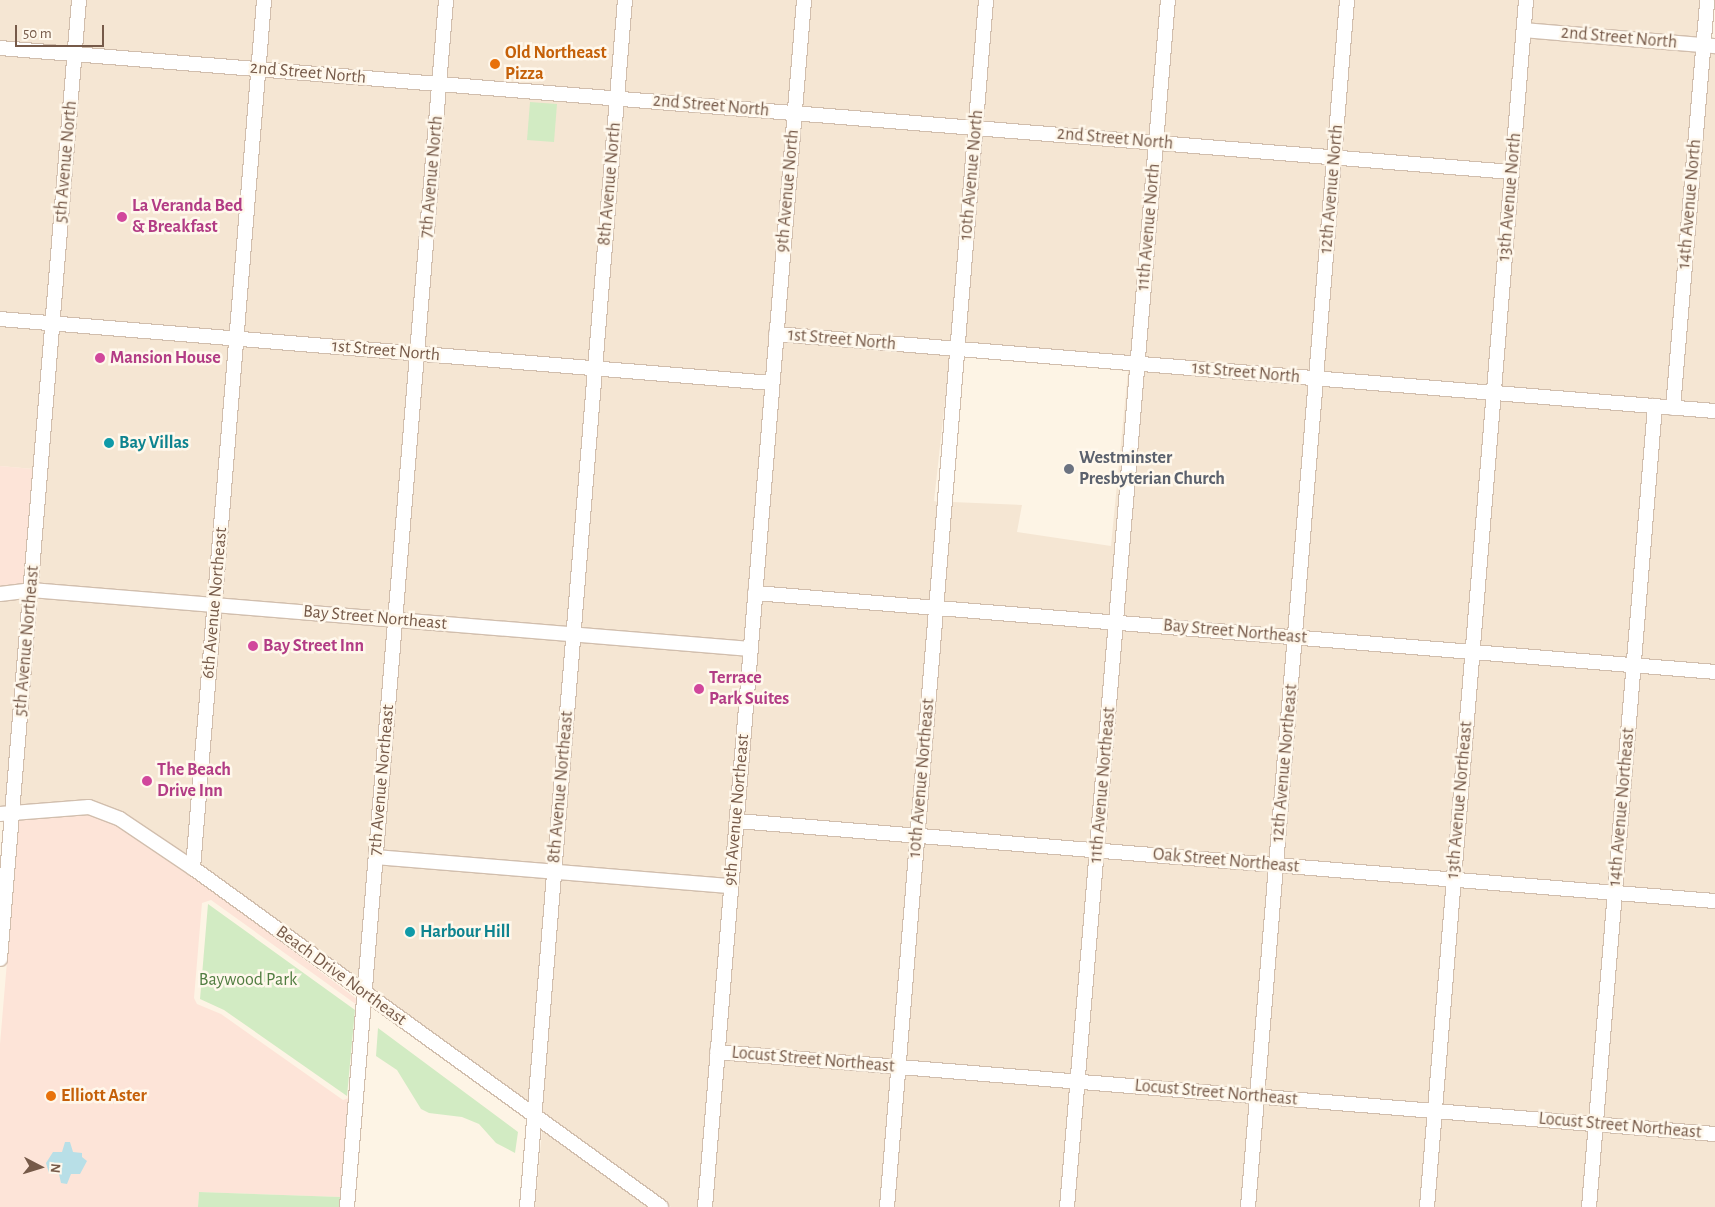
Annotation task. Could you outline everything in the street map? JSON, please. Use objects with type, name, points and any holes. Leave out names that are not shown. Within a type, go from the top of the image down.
[{"type":"street","name":"5th Avenue North","points":[[53,324],[79,0]]},
{"type":"street","name":"6th Avenue Northeast","points":[[193,868],[264,0]]},
{"type":"street","name":"7th Avenue North","points":[[418,353],[446,0]]},
{"type":"street","name":"8th Avenue North","points":[[595,368],[625,0]]},
{"type":"street","name":"9th Avenue North","points":[[772,382],[804,0]]},
{"type":"street","name":"10th Avenue North","points":[[958,349],[986,0]]},
{"type":"street","name":"11th Avenue North","points":[[1138,364],[1168,0]]},
{"type":"street","name":"12th Avenue North","points":[[1316,378],[1347,0]]},
{"type":"street","name":"13th Avenue North","points":[[1494,393],[1526,0]]},
{"type":"street","name":"14th Avenue North","points":[[1673,408],[1709,45],[1707,0]]},
{"type":"street","name":"2nd Street North","points":[[1524,30],[1709,45]]},
{"type":"street","name":"2nd Street North","points":[[0,48],[1512,172]]},
{"type":"street","name":"1st Street North","points":[[0,319],[772,382]]},
{"type":"street","name":"5th Avenue Northeast","points":[[0,959],[6,814],[31,590],[53,324]]},
{"type":"street","name":"1st Street North","points":[[776,334],[1715,411]]},
{"type":"street","name":"10th Avenue Northeast","points":[[887,1207],[958,349]]},
{"type":"street","name":"7th Avenue Northeast","points":[[347,1207],[418,353]]},
{"type":"street","name":"11th Avenue Northeast","points":[[1068,1207],[1138,364]]},
{"type":"street","name":"8th Avenue Northeast","points":[[527,1207],[595,368]]},
{"type":"street","name":"12th Avenue Northeast","points":[[1248,1207],[1316,378]]},
{"type":"street","name":"9th Avenue Northeast","points":[[705,1207],[772,382]]},
{"type":"street","name":"13th Avenue Northeast","points":[[1427,1207],[1494,393]]},
{"type":"street","name":"14th Avenue Northeast","points":[[1589,1207],[1655,406]]},
{"type":"street","name":"Bay Street Northeast","points":[[0,594],[31,590],[750,649]]},
{"type":"street","name":"Bay Street Northeast","points":[[755,593],[1715,672]]},
{"type":"street","name":"Beach Drive Northeast","points":[[6,814],[89,807],[120,819],[193,868],[534,1117],[661,1207]]},
{"type":"street","name":"Oak Street Northeast","points":[[736,820],[1715,900]]},
{"type":"street","points":[[376,857],[731,886]]},
{"type":"street","name":"Locust Street Northeast","points":[[718,1052],[1715,1134]]},
{"type":"shaded area","points":[[0,0],[72,0],[68,47],[0,42]]},
{"type":"shaded area","points":[[86,0],[258,0],[252,62],[82,49]]},
{"type":"shaded area","points":[[271,0],[439,0],[433,77],[266,64]]},
{"type":"shaded area","points":[[453,0],[618,0],[611,92],[447,78]]},
{"type":"shaded area","points":[[632,0],[797,0],[788,106],[624,93]]},
{"type":"shaded area","points":[[811,0],[979,0],[969,121],[802,108]]},
{"type":"shaded area","points":[[993,0],[1161,0],[1150,136],[983,122]]},
{"type":"shaded area","points":[[1175,0],[1340,0],[1328,151],[1163,137]]},
{"type":"shaded area","points":[[1354,0],[1519,0],[1506,165],[1342,152]]},
{"type":"shaded area","points":[[1533,0],[1700,0],[1697,38],[1531,24]]},
{"type":"shaded area","points":[[1530,37],[1696,50],[1667,401],[1501,388]]},
{"type":"shaded area","points":[[1709,51],[1715,52],[1715,405],[1681,402]]},
{"type":"shaded area","points":[[0,54],[67,60],[46,317],[0,313]]},
{"type":"shaded area","points":[[81,61],[251,75],[230,332],[60,318]]},
{"type":"shaded area","points":[[265,76],[432,90],[411,347],[244,333]]},
{"type":"shaded area","points":[[446,91],[610,104],[589,361],[425,348]]},
{"type":"shaded area","points":[[624,105],[787,119],[766,376],[603,362]]},
{"type":"shaded area","points":[[801,120],[968,134],[951,342],[784,329]]},
{"type":"shaded area","points":[[982,135],[1148,148],[1131,357],[965,344]]},
{"type":"shaded area","points":[[1162,149],[1327,163],[1310,372],[1145,358]]},
{"type":"shaded area","points":[[1341,164],[1505,177],[1488,386],[1323,373]]},
{"type":"shaded area","points":[[0,325],[45,329],[32,489],[33,469],[0,466]]},
{"type":"shaded area","points":[[59,330],[229,344],[208,599],[38,585]]},
{"type":"shaded area","points":[[783,341],[950,355],[934,501],[938,502],[930,601],[762,587]]},
{"type":"shaded area","points":[[243,345],[410,359],[389,613],[222,600]]},
{"type":"shaded area","points":[[964,356],[1130,369],[1110,616],[944,602],[952,502],[1022,505],[1017,532],[1111,546],[1128,371]]},
{"type":"shaded area","points":[[424,360],[588,373],[567,628],[403,615]]},
{"type":"shaded area","points":[[1144,371],[1309,384],[1288,631],[1124,617]]},
{"type":"shaded area","points":[[602,375],[765,388],[744,642],[581,629]]},
{"type":"shaded area","points":[[1323,385],[1486,399],[1466,645],[1302,632]]},
{"type":"shaded area","points":[[1500,400],[1647,412],[1627,658],[1480,646]]},
{"type":"shaded area","points":[[1661,413],[1715,417],[1715,666],[1641,660]]},
{"type":"shaded area","points":[[0,466],[33,469],[24,585],[0,587]]},
{"type":"shaded area","points":[[37,597],[207,611],[187,856],[124,813],[91,801],[20,808]]},
{"type":"shaded area","points":[[23,598],[6,808],[0,808],[0,600]]},
{"type":"shaded area","points":[[762,600],[929,613],[911,829],[744,815]]},
{"type":"shaded area","points":[[221,612],[388,626],[359,981],[201,865]]},
{"type":"shaded area","points":[[943,615],[1109,628],[1092,843],[925,830]]},
{"type":"shaded area","points":[[402,627],[566,640],[548,865],[383,852]]},
{"type":"shaded area","points":[[1123,629],[1288,643],[1270,858],[1105,845]]},
{"type":"shaded area","points":[[580,641],[743,655],[725,880],[562,866]]},
{"type":"shaded area","points":[[1301,644],[1465,657],[1448,872],[1284,859]]},
{"type":"shaded area","points":[[1479,659],[1626,671],[1609,886],[1461,874]]},
{"type":"shaded area","points":[[1640,672],[1715,678],[1715,894],[1622,887]]},
{"type":"shaded area","points":[[88,813],[117,824],[191,874],[358,1000],[357,1005],[211,900],[202,903],[194,998],[197,1004],[221,1014],[343,1100],[349,1098],[341,1197],[199,1192],[198,1207],[0,1207],[0,1044],[19,820]]},
{"type":"shaded area","points":[[743,827],[910,841],[892,1060],[725,1046]]},
{"type":"shaded area","points":[[924,842],[1091,856],[1073,1075],[906,1061]]},
{"type":"shaded area","points":[[1104,857],[1269,870],[1251,1089],[1086,1076]]},
{"type":"shaded area","points":[[383,864],[547,877],[528,1105],[372,991]]},
{"type":"shaded area","points":[[1283,871],[1447,885],[1429,1104],[1265,1090]]},
{"type":"shaded area","points":[[560,879],[724,892],[698,1207],[671,1207],[541,1115]]},
{"type":"shaded area","points":[[1460,886],[1608,898],[1590,1117],[1443,1105]]},
{"type":"shaded area","points":[[1621,899],[1715,907],[1715,1127],[1603,1118]]},
{"type":"shaded area","points":[[724,1059],[891,1072],[880,1207],[712,1207]]},
{"type":"shaded area","points":[[905,1073],[1072,1087],[1061,1207],[894,1207]]},
{"type":"shaded area","points":[[1085,1088],[1250,1102],[1241,1207],[1074,1207]]},
{"type":"shaded area","points":[[1264,1103],[1428,1116],[1420,1207],[1255,1207]]},
{"type":"shaded area","points":[[1441,1117],[1589,1129],[1582,1207],[1434,1207]]},
{"type":"shaded area","points":[[542,1131],[650,1207],[535,1207]]},
{"type":"shaded area","points":[[1602,1131],[1715,1140],[1715,1207],[1596,1207]]},
{"type":"green space","points":[[530,102],[557,104],[554,142],[527,140]]},
{"type":"green space","name":"Baywood Park","points":[[208,904],[355,1010],[347,1096],[224,1010],[200,999]]},
{"type":"green space","points":[[378,1028],[518,1132],[515,1153],[496,1143],[479,1124],[462,1117],[429,1113],[421,1109],[397,1070],[376,1056]]},
{"type":"green space","points":[[199,1192],[341,1197],[339,1207],[198,1207]]},
{"type":"water","points":[[65,1142],[70,1142],[73,1152],[82,1153],[82,1157],[87,1161],[80,1174],[71,1174],[67,1184],[61,1183],[59,1174],[49,1173],[46,1163],[53,1152],[62,1152]]},
{"type":"place","name":"Old Northeast Pizza","points":[[495,64]]},
{"type":"place","name":"La Veranda Bed & Breakfast","points":[[122,217]]},
{"type":"place","name":"Mansion House","points":[[100,358]]},
{"type":"place","name":"Bay Villas","points":[[109,443]]},
{"type":"place","name":"Westminster Presbyterian Church","points":[[1069,469]]},
{"type":"place","name":"Bay Street Inn","points":[[253,646]]},
{"type":"place","name":"Terrace Park Suites","points":[[699,689]]},
{"type":"place","name":"The Beach Drive Inn","points":[[147,781]]},
{"type":"place","name":"Harbour Hill","points":[[410,932]]},
{"type":"place","name":"Elliott Aster","points":[[51,1096]]}]
